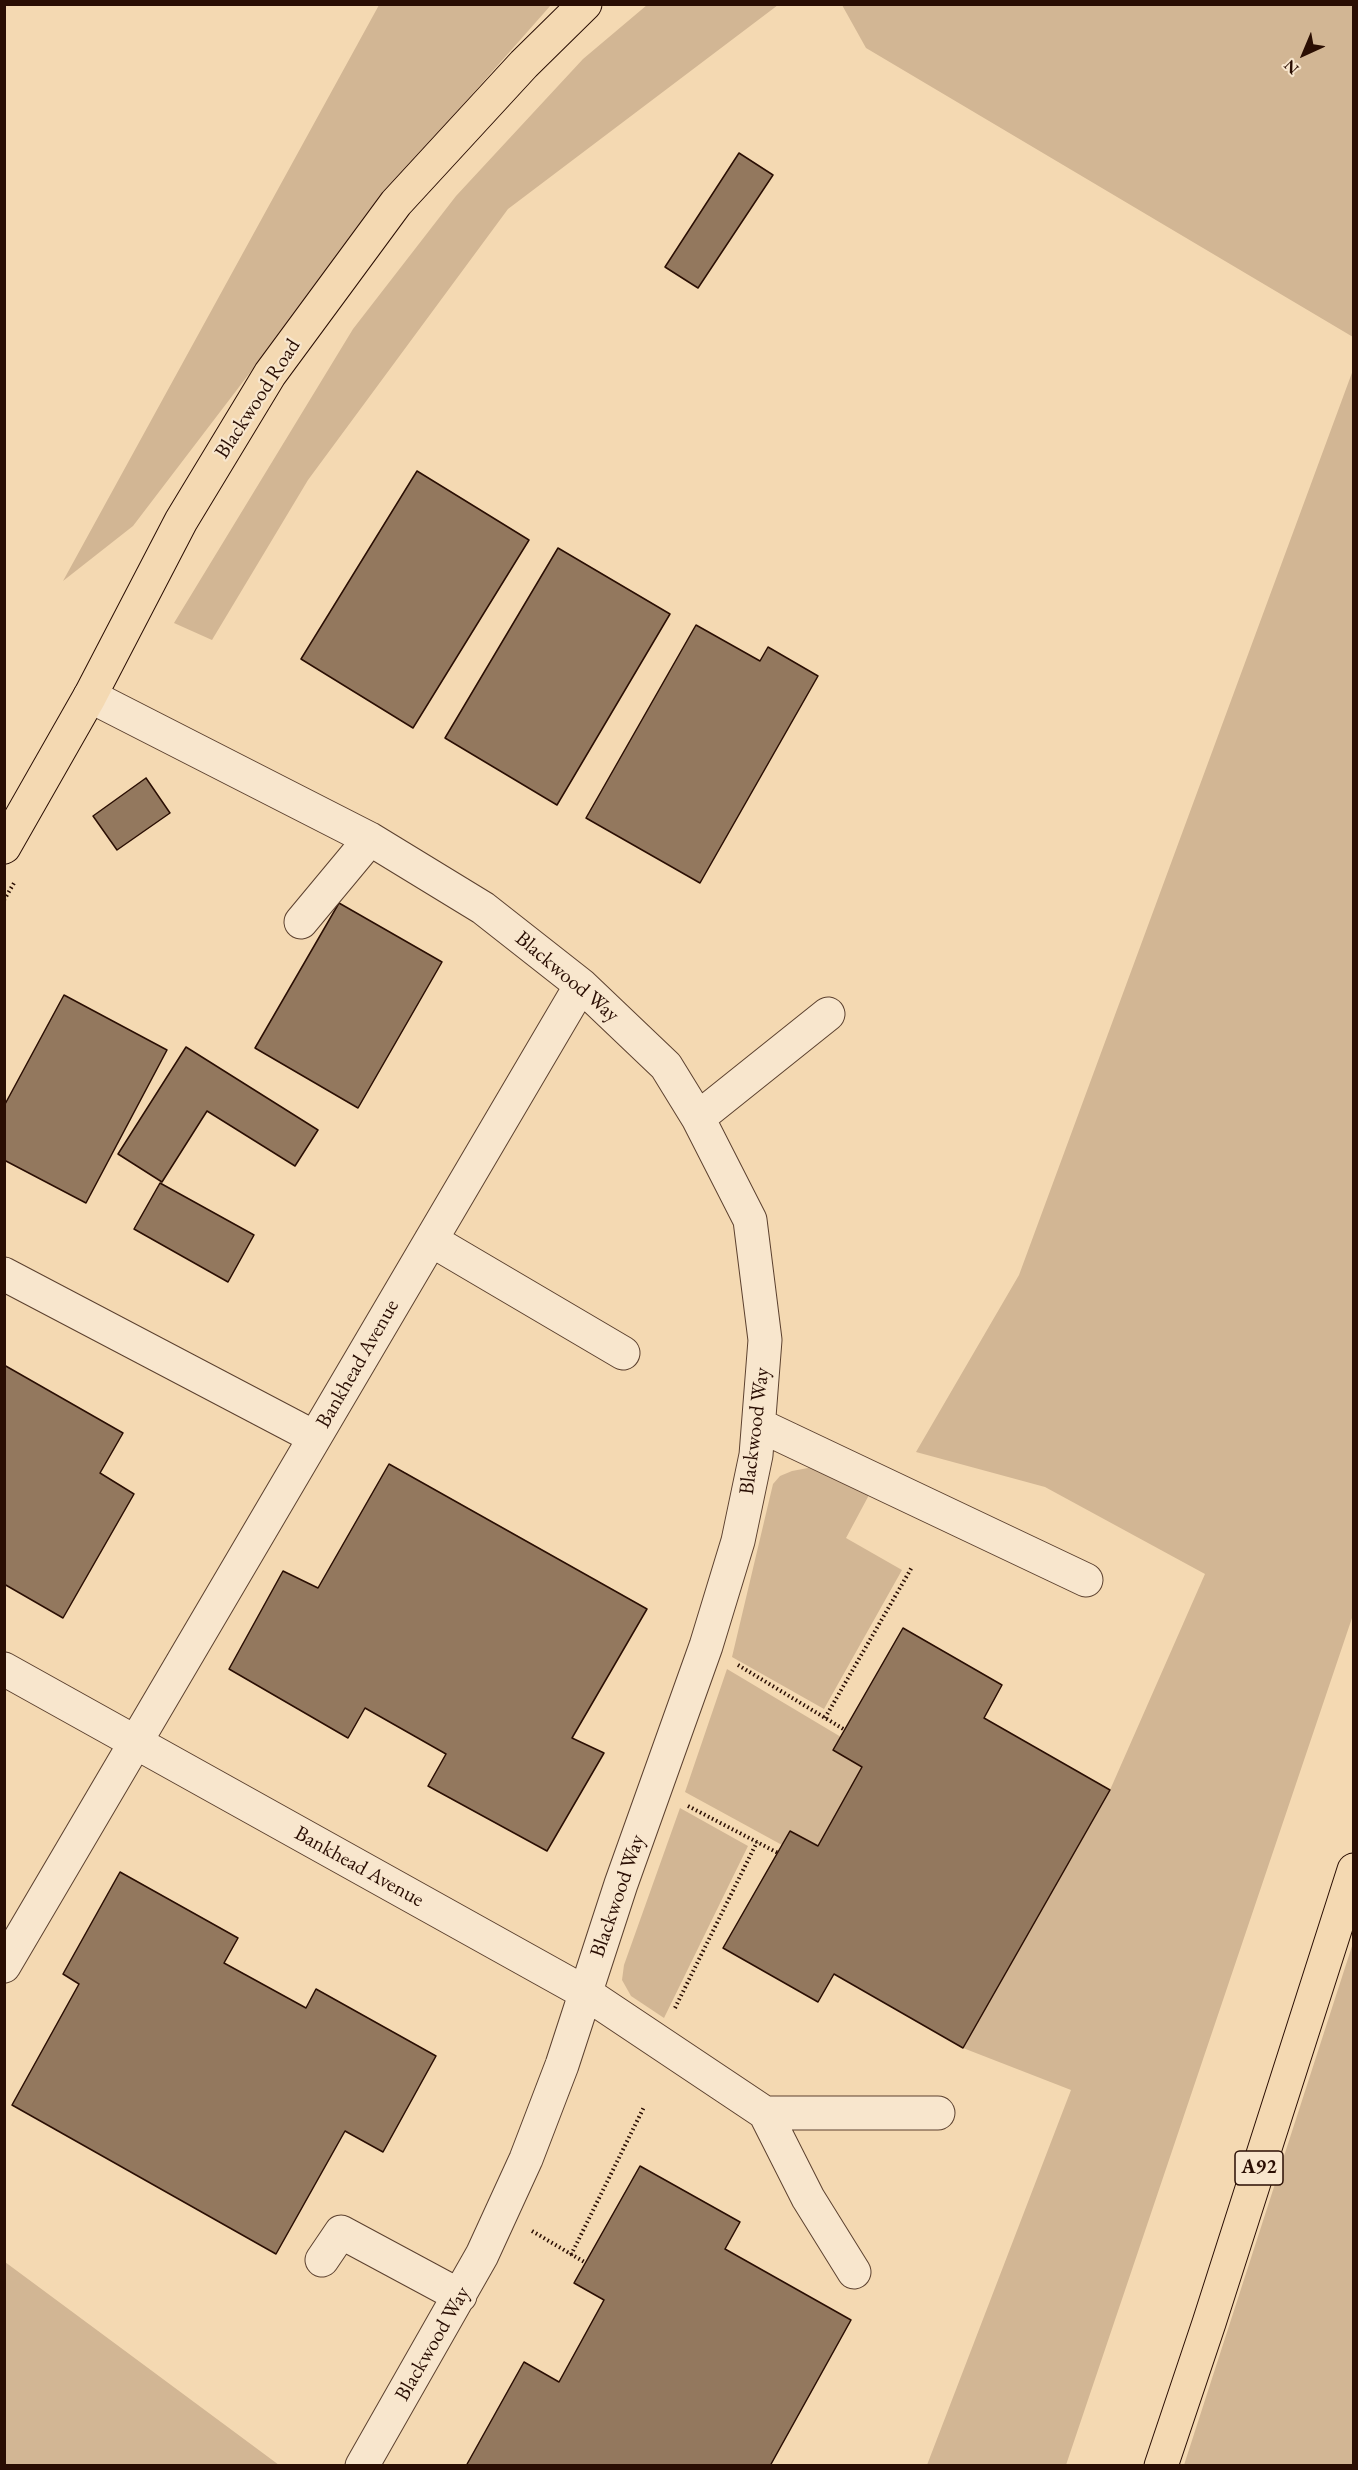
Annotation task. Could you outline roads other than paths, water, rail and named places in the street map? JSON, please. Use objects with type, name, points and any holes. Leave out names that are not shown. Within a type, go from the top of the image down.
[{"type":"main road","name":"Blackwood Road","points":[[4,847],[90,696],[181,521],[270,374],[396,203],[524,64],[585,4]]},
{"type":"main road","name":"A92","points":[[1161,2466],[1209,2323],[1353,1870]]},
{"type":"street","name":"Blackwood Way","points":[[90,696],[370,839],[483,908],[581,985],[666,1066],[698,1118],[750,1220],[765,1340],[756,1455],[738,1541],[706,1646],[584,1992],[562,2065],[501,2213],[460,2296],[362,2466]]},
{"type":"street","points":[[301,922],[370,839]]},
{"type":"street","name":"Bankhead Avenue","points":[[4,1966],[581,985]]},
{"type":"street","points":[[698,1118],[828,1014]]},
{"type":"street","points":[[431,1240],[623,1353]]},
{"type":"street","points":[[4,1274],[314,1437]]},
{"type":"street","points":[[759,1425],[1086,1580]]},
{"type":"street","name":"Bankhead Avenue","points":[[4,1669],[584,1992],[765,2113]]},
{"type":"street","points":[[854,2271],[808,2198],[765,2113],[938,2113]]},
{"type":"street","points":[[322,2260],[341,2232],[460,2296]]}]
